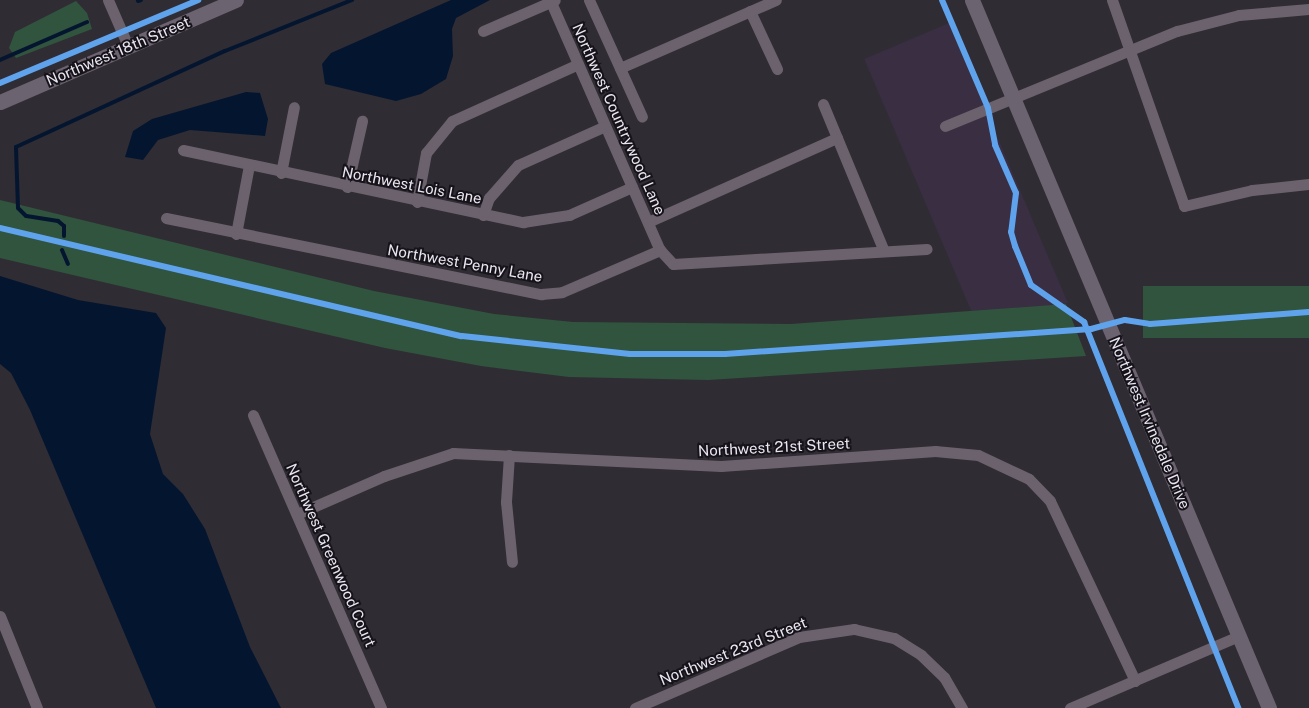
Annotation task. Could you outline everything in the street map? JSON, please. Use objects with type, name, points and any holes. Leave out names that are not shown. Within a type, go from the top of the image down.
[{"type":"main road","name":"Northwest 18th Street","points":[[0,102],[236,0]]},
{"type":"main road","name":"Northwest Irvinedale Drive","points":[[972,0],[1269,708]]},
{"type":"street","points":[[108,0],[128,46]]},
{"type":"street","points":[[589,0],[642,118]]},
{"type":"street","points":[[620,68],[776,0]]},
{"type":"street","points":[[1112,0],[1131,47],[1184,206],[1252,190],[1309,184]]},
{"type":"street","points":[[483,31],[552,1]]},
{"type":"street","name":"Northwest Countrywood Lane","points":[[552,1],[660,250]]},
{"type":"street","points":[[944,126],[1131,47],[1239,15],[1290,5],[1309,9]]},
{"type":"street","points":[[750,11],[777,69]]},
{"type":"street","points":[[417,202],[426,153],[452,121],[578,64]]},
{"type":"street","points":[[822,104],[884,251]]},
{"type":"street","points":[[281,173],[294,106]]},
{"type":"street","points":[[347,187],[362,121]]},
{"type":"street","points":[[483,215],[489,198],[518,165],[605,126]]},
{"type":"street","points":[[648,222],[837,138]]},
{"type":"street","name":"Northwest Lois Lane","points":[[183,150],[417,202],[483,215],[545,222],[632,187]]},
{"type":"street","points":[[236,234],[249,165]]},
{"type":"street","name":"Northwest Penny Lane","points":[[166,218],[236,234],[541,294],[562,292],[660,250]]},
{"type":"street","points":[[660,250],[673,264],[927,248]]},
{"type":"street","name":"Northwest Greenwood Court","points":[[253,415],[381,708]]},
{"type":"street","name":"Northwest 21st Street","points":[[297,514],[434,457],[473,452],[591,463],[721,466],[935,452],[978,455],[1029,479],[1050,501],[1134,681]]},
{"type":"street","points":[[509,455],[506,502],[512,562]]},
{"type":"street","points":[[0,616],[37,708]]},
{"type":"street","name":"Northwest 23rd Street","points":[[635,708],[799,637],[854,629],[894,638],[921,654],[944,677],[962,708]]},
{"type":"street","points":[[1070,708],[1239,636]]},
{"type":"shaded area","points":[[949,23],[1068,303],[983,339],[864,59]]},
{"type":"green space","points":[[76,1],[87,13],[92,29],[16,58],[9,48],[15,32]]},
{"type":"green space","points":[[0,200],[374,291],[494,314],[573,322],[791,324],[1066,304],[1086,356],[708,380],[569,377],[481,366],[385,348],[0,258]]},
{"type":"green space","points":[[1143,286],[1309,286],[1309,338],[1143,338]]},
{"type":"water","points":[[451,0],[490,0],[456,18],[452,29],[453,56],[446,79],[421,94],[396,101],[325,84],[322,64],[331,53]]},
{"type":"water","points":[[246,92],[260,93],[268,119],[265,136],[190,130],[158,140],[143,160],[125,157],[133,131],[152,119]]},
{"type":"water","points":[[0,276],[78,300],[156,313],[166,328],[150,434],[163,474],[183,494],[205,529],[250,647],[281,708],[156,708],[30,410],[11,373],[0,364]]},
{"type":"waterway","points":[[64,236],[64,226],[58,221],[26,216],[18,208],[16,147],[225,51],[352,0]]},
{"type":"waterway","points":[[0,60],[87,22]]},
{"type":"waterway","points":[[62,250],[68,264]]},
{"type":"cycle path","points":[[0,83],[198,0]]},
{"type":"cycle path","points":[[942,0],[988,108],[995,145],[1016,193],[1011,232],[1031,285],[1084,322],[1238,708]]},
{"type":"cycle path","points":[[0,228],[462,336],[630,354],[725,354],[1091,329],[1125,320],[1150,324],[1309,312]]}]
